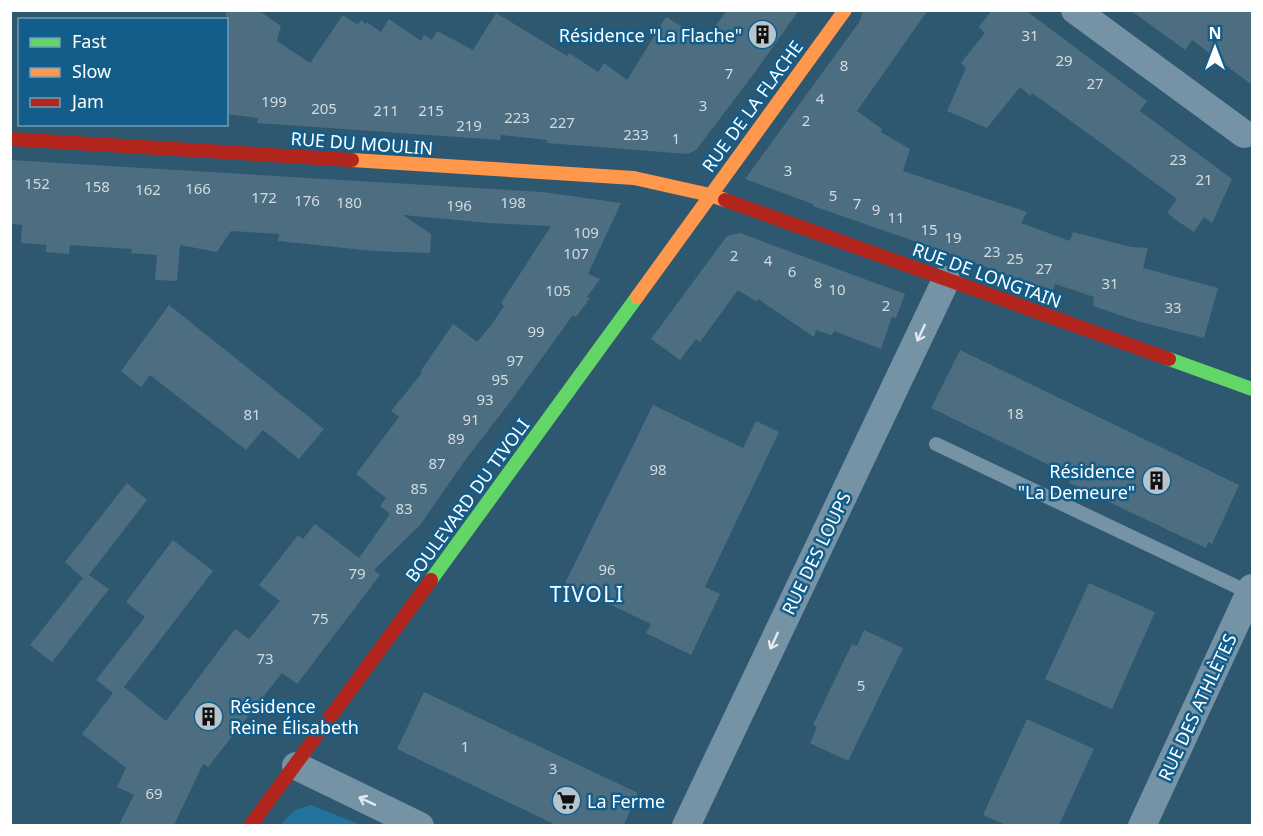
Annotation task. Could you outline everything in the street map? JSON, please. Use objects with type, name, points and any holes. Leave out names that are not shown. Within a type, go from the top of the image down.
[{"type":"street","name":"RUE DE LA FLACHE","points":[[710,195],[845,10]]},
{"type":"street","points":[[1075,10],[1244,134]]},
{"type":"street","name":"RUE DU MOULIN","points":[[10,139],[634,178],[710,195]]},
{"type":"street","name":"RUE DE LONGTAIN","points":[[710,195],[1252,389]]},
{"type":"street","name":"BOULEVARD DU TIVOLI","points":[[250,825],[296,766],[710,195]]},
{"type":"street","name":"RUE DES LOUPS","points":[[686,825],[946,280]]},
{"type":"street","name":"RUE DES ATHLÈTES","points":[[1142,825],[1251,591]]},
{"type":"street","points":[[296,766],[420,825]]},
{"type":"lane","points":[[936,444],[1251,591]]},
{"type":"shaded area","points":[[311,805],[361,825],[280,825],[295,810]]},
{"type":"building","points":[[226,10],[258,10],[281,26],[277,41],[310,63],[343,15],[358,25],[361,20],[366,24],[367,22],[381,32],[389,19],[421,41],[424,35],[432,40],[437,31],[473,50],[496,13],[567,56],[569,53],[598,72],[604,63],[627,80],[666,17],[705,41],[727,10],[799,10],[696,150],[688,154],[547,143],[547,140],[501,135],[500,140],[257,123],[258,118],[228,114],[228,18],[226,18]]},
{"type":"building","points":[[863,10],[928,10],[857,111],[882,129],[881,132],[910,149],[903,171],[1027,212],[1021,223],[1070,241],[1073,232],[1131,247],[1148,248],[1143,268],[1218,288],[1204,338],[1137,321],[1093,306],[1094,297],[1055,284],[1053,290],[1014,278],[813,206],[813,204],[745,179],[860,21]]},
{"type":"building","points":[[992,10],[1025,10],[1147,101],[1140,111],[1232,179],[1212,223],[1204,217],[1194,232],[1179,222],[1167,213],[1177,199],[1032,93],[1030,96],[1020,87],[987,128],[947,111],[966,68],[961,63],[985,33],[979,27]]},
{"type":"building","points":[[1130,10],[1252,10],[1252,85],[1192,40],[1185,50]]},
{"type":"building","points":[[10,160],[543,192],[621,203],[588,274],[600,279],[587,297],[590,298],[576,317],[573,315],[420,525],[374,570],[380,575],[297,684],[282,673],[208,767],[203,764],[174,825],[119,825],[134,795],[117,787],[126,768],[82,734],[113,693],[96,680],[145,617],[126,602],[173,540],[213,571],[124,687],[166,721],[235,629],[249,639],[280,601],[259,585],[298,535],[303,539],[315,524],[359,558],[390,514],[380,506],[386,498],[356,474],[399,417],[391,411],[422,373],[420,372],[453,324],[477,342],[504,306],[501,303],[551,226],[403,215],[431,234],[430,253],[373,251],[278,241],[279,234],[231,231],[217,252],[180,245],[177,281],[155,280],[157,255],[131,253],[132,249],[70,245],[69,254],[46,252],[46,245],[21,243],[22,225],[10,224]]},
{"type":"building","points":[[740,233],[905,294],[896,318],[892,317],[881,349],[834,331],[832,335],[816,330],[814,337],[758,299],[757,302],[738,290],[700,342],[696,339],[680,360],[651,339],[727,236]]},
{"type":"building","points":[[169,305],[324,429],[299,459],[263,430],[246,450],[150,375],[141,387],[121,371]]},
{"type":"building","points":[[960,350],[1239,485],[1212,544],[1208,542],[1206,548],[1069,483],[1072,476],[931,408]]},
{"type":"building","points":[[653,405],[743,448],[756,421],[779,432],[705,587],[720,594],[691,655],[646,633],[651,624],[565,583]]},
{"type":"building","points":[[127,483],[147,500],[89,575],[109,589],[52,662],[30,645],[83,578],[65,562]]},
{"type":"building","points":[[1089,583],[1155,612],[1112,709],[1045,679]]},
{"type":"building","points":[[864,630],[903,648],[848,761],[810,743],[817,727],[813,725],[852,644],[857,646]]},
{"type":"building","points":[[424,692],[638,793],[624,825],[556,825],[397,749]]},
{"type":"building","points":[[1027,719],[1094,749],[1059,825],[1006,825],[983,815]]},
{"type":"traffic: fast","points":[[431,580],[637,297]]},
{"type":"traffic: fast","points":[[1169,359],[1252,389]]},
{"type":"traffic: slow","points":[[637,297],[845,10]]},
{"type":"traffic: slow","points":[[352,160],[634,178],[725,200]]},
{"type":"traffic: jam","points":[[10,139],[352,160]]},
{"type":"traffic: jam","points":[[725,200],[1169,359]]},
{"type":"traffic: jam","points":[[250,826],[431,580]]},
{"type":"place","name":"Résidence \"La Flache\"","points":[[763,35]]},
{"type":"place","name":"Résidence \"La Demeure\"","points":[[1156,481]]},
{"type":"place","name":"Résidence Reine Élisabeth","points":[[209,716]]},
{"type":"place","name":"La Ferme","points":[[566,801]]},
{"type":"district","name":"TIVOLI","points":[[587,594]]}]
